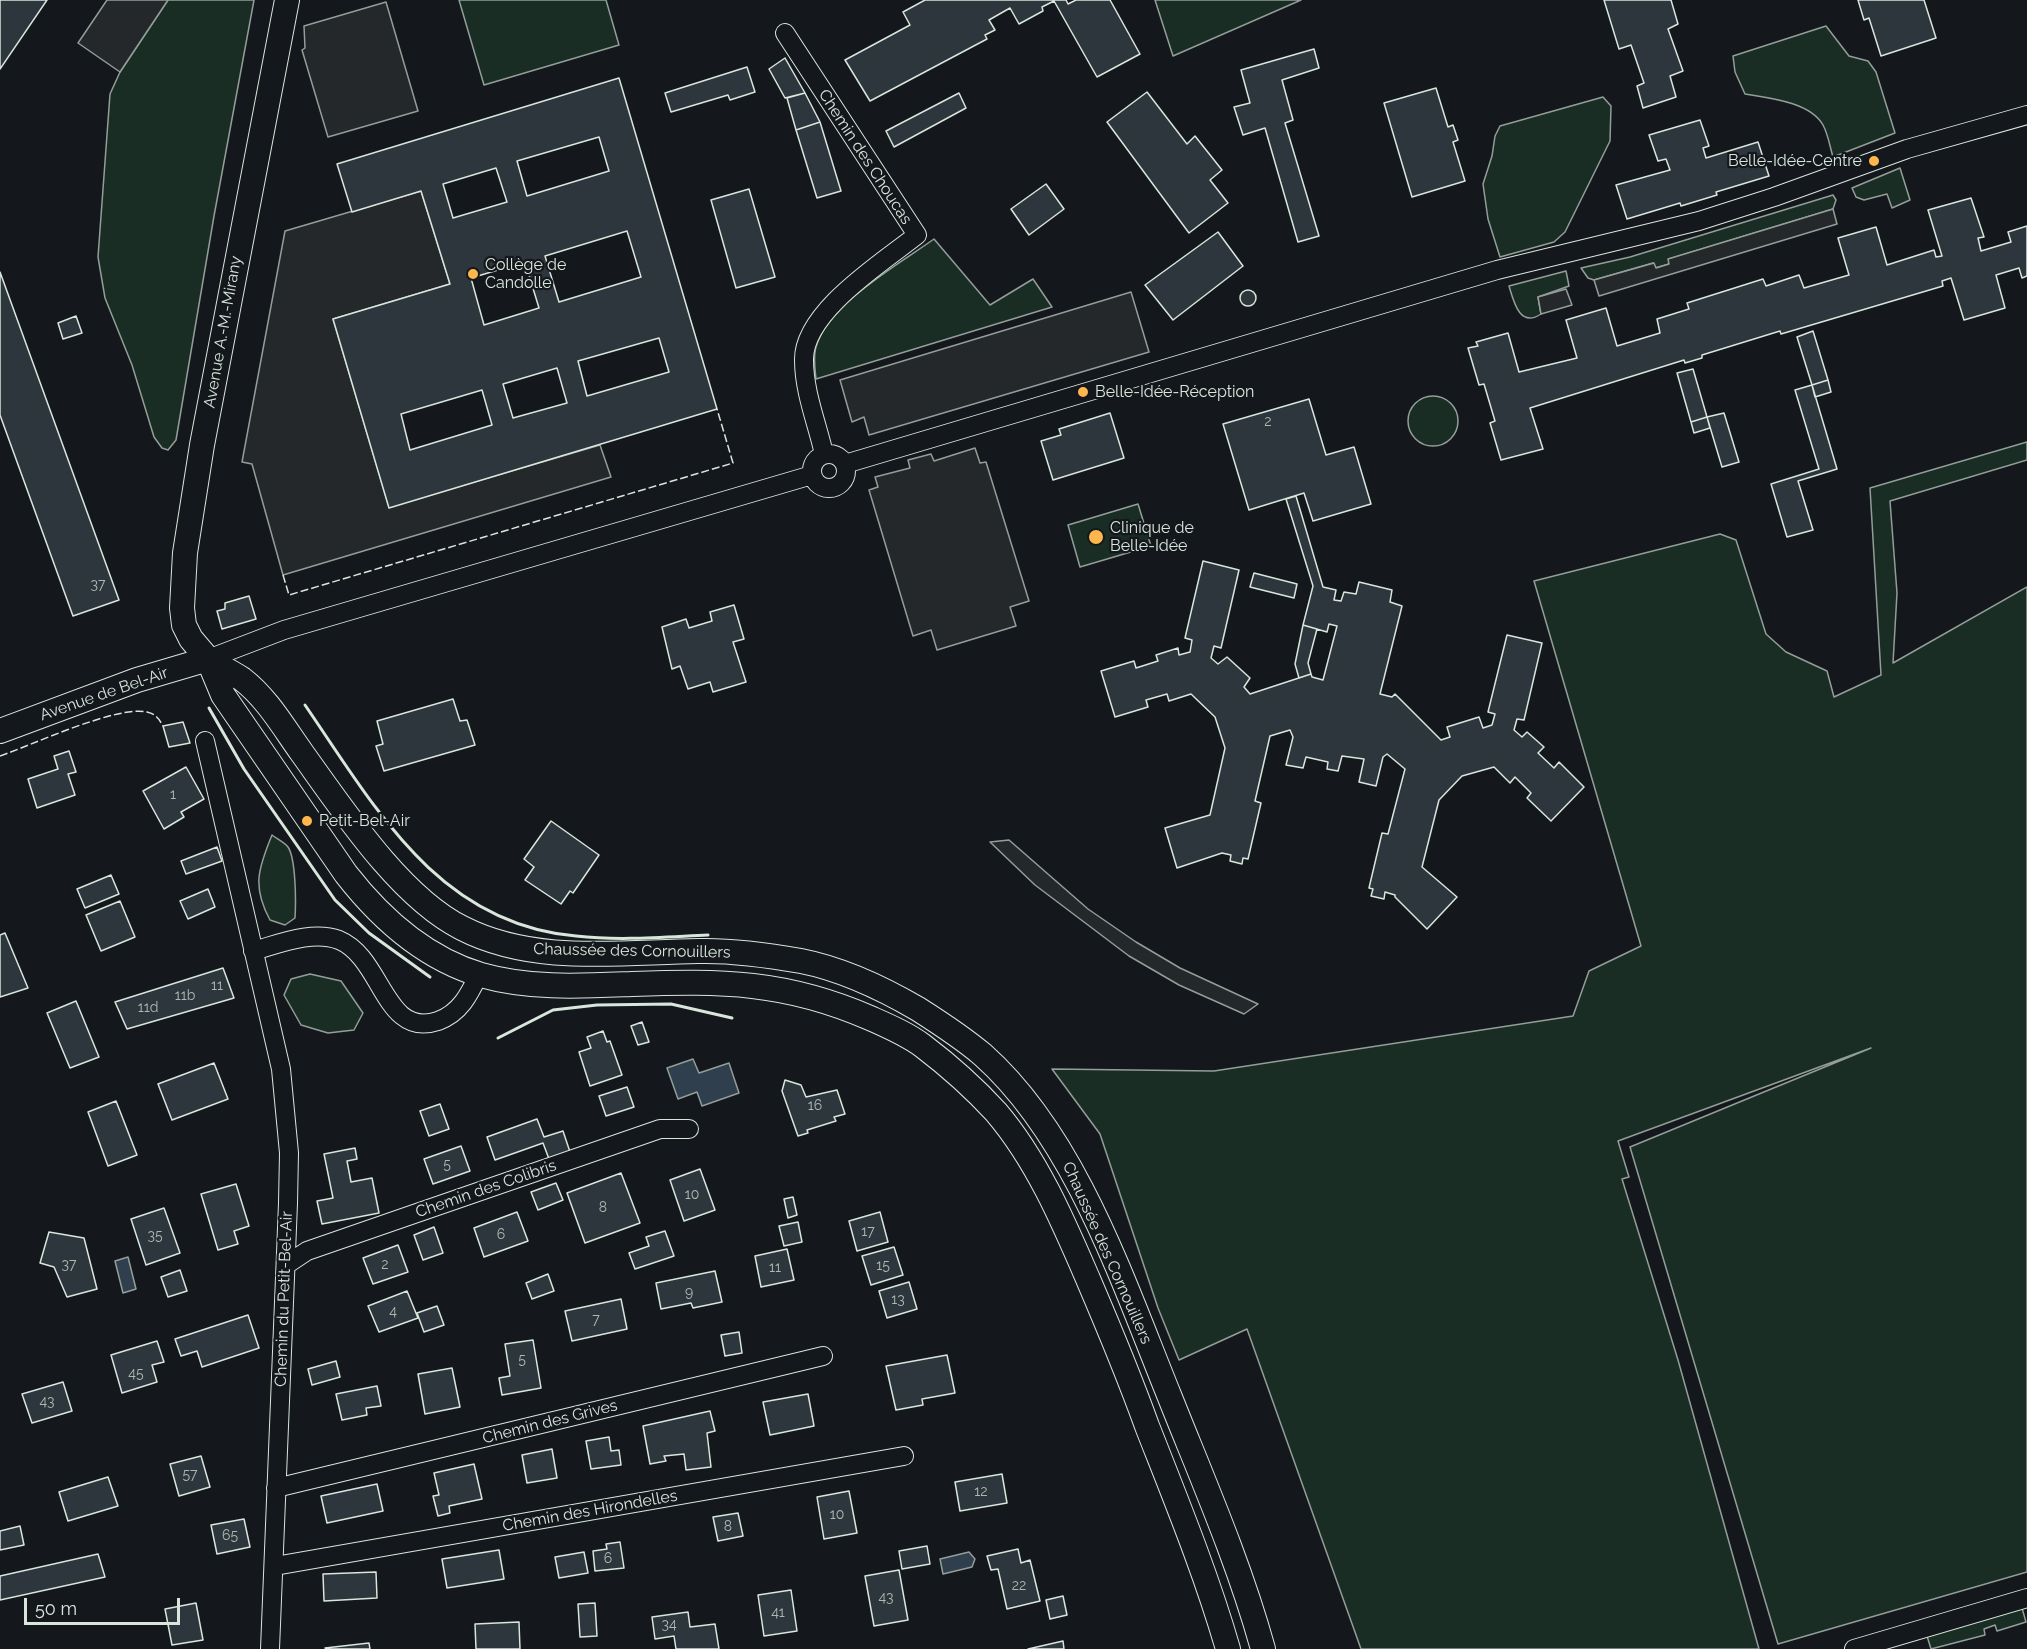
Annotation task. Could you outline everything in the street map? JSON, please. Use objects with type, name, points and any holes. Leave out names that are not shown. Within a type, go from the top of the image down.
[{"type":"street","name":"Avenue A.-M.-Mirany","points":[[208,659],[191,639],[184,625],[182,598],[185,553],[232,282],[287,0]]},
{"type":"street","name":"Chemin des Choucas","points":[[785,33],[917,235],[849,289],[828,310],[807,341],[804,358],[805,375],[824,454]]},
{"type":"street","points":[[844,464],[1486,273],[1699,221],[1784,194],[1907,149],[2027,115]]},
{"type":"street","points":[[824,454],[838,456],[844,464],[844,478],[833,487],[821,486],[812,475],[815,460],[824,454]]},
{"type":"street","points":[[208,659],[284,630],[812,475]]},
{"type":"street","name":"Avenue de Bel-Air","points":[[0,731],[137,680],[208,659]]},
{"type":"street","name":"Chaussée des Cornouillers","points":[[208,659],[244,681],[276,716],[377,852],[409,888],[438,914],[463,929],[519,948],[553,952],[631,954],[703,950],[805,962],[852,976],[896,996],[945,1026],[984,1056],[1021,1096],[1046,1129],[1089,1208],[1128,1293],[1194,1457],[1229,1548],[1263,1649]]},
{"type":"street","name":"Chaussée des Cornouillers","points":[[208,659],[224,695],[307,821],[367,902],[414,943],[479,974],[518,982],[555,986],[749,984],[805,994],[838,1004],[886,1025],[920,1044],[962,1079],[996,1113],[1034,1166],[1068,1233],[1132,1384],[1196,1550],[1228,1649]]},
{"type":"street","name":"Chemin du Petit-Bel-Air","points":[[205,741],[281,1070],[289,1153],[275,1566],[270,1649]]},
{"type":"street","points":[[253,951],[310,938],[324,937],[338,940],[364,959],[390,1005],[401,1016],[429,1024],[447,1017],[459,1008],[479,974],[490,939]]},
{"type":"street","name":"Chemin des Colibris","points":[[286,1265],[307,1251],[660,1129],[689,1129]]},
{"type":"street","name":"Chemin des Grives","points":[[276,1488],[823,1356]]},
{"type":"street","name":"Chemin des Hirondelles","points":[[275,1566],[904,1456]]},
{"type":"street","points":[[1854,1649],[2027,1598]]},
{"type":"green space","points":[[168,0],[254,0],[176,440],[168,450],[162,448],[154,437],[132,365],[105,298],[98,257],[110,94],[120,72]]},
{"type":"green space","points":[[459,0],[606,0],[619,45],[484,85]]},
{"type":"green space","points":[[1155,0],[1301,0],[1173,56]]},
{"type":"green space","points":[[1826,26],[1849,56],[1868,61],[1876,72],[1895,133],[1833,157],[1823,125],[1809,111],[1788,102],[1745,94],[1735,72],[1733,56]]},
{"type":"green space","points":[[1603,97],[1611,106],[1610,141],[1565,232],[1554,242],[1500,257],[1488,219],[1483,184],[1492,156],[1495,136],[1500,126]]},
{"type":"green space","points":[[1900,168],[1910,200],[1892,208],[1887,194],[1864,200],[1856,197],[1852,188]]},
{"type":"green space","points":[[1833,195],[1836,200],[1833,209],[1669,259],[1669,264],[1655,268],[1653,263],[1594,280],[1588,278],[1581,268],[1630,257]]},
{"type":"green space","points":[[934,239],[990,305],[1033,279],[1052,307],[816,379],[814,359],[816,347],[823,331],[835,316],[866,286]]},
{"type":"green space","points":[[1566,271],[1569,286],[1538,297],[1541,314],[1528,318],[1519,312],[1509,286]]},
{"type":"green space","points":[[1433,396],[1442,398],[1453,407],[1458,421],[1456,430],[1447,441],[1433,446],[1424,444],[1413,435],[1408,421],[1410,412],[1419,401]]},
{"type":"green space","points":[[2027,442],[2027,460],[1890,501],[1897,593],[1893,663],[2027,587],[2027,1572],[1778,1644],[1630,1147],[1871,1048],[1618,1141],[1629,1177],[1622,1179],[1678,1360],[1759,1649],[1361,1649],[1247,1329],[1179,1360],[1158,1308],[1100,1134],[1052,1069],[1214,1071],[1573,1016],[1589,971],[1641,946],[1534,581],[1720,534],[1736,540],[1766,634],[1786,652],[1827,671],[1834,697],[1881,675],[1870,488]]},
{"type":"green space","points":[[1138,504],[1151,546],[1080,567],[1068,525]]},
{"type":"green space","points":[[272,835],[288,847],[293,861],[295,918],[285,925],[270,920],[259,888],[260,868]]},
{"type":"green space","points":[[310,974],[341,981],[363,1013],[354,1030],[328,1033],[301,1025],[284,995],[291,979]]},
{"type":"green space","points":[[2022,1608],[2026,1622],[1997,1631],[1995,1625],[1984,1629],[1985,1635],[1931,1649],[1927,1636]]},
{"type":"shaded area","points":[[107,0],[168,0],[120,72],[78,43]]},
{"type":"shaded area","points":[[386,2],[418,111],[328,137],[302,50],[305,48],[304,26]]},
{"type":"shaded area","points":[[421,191],[450,284],[333,319],[389,507],[600,445],[611,477],[283,575],[252,464],[242,462],[285,231]]},
{"type":"shaded area","points":[[1833,209],[1837,224],[1599,296],[1594,280],[1654,263],[1656,268],[1669,264],[1668,259]]},
{"type":"shaded area","points":[[1566,289],[1572,305],[1541,314],[1538,297]]},
{"type":"shaded area","points":[[1131,292],[1149,352],[869,435],[864,417],[852,422],[840,380]]},
{"type":"shaded area","points":[[975,448],[980,463],[986,462],[1029,601],[1010,607],[1016,626],[937,650],[931,630],[913,636],[869,490],[878,487],[875,477],[910,468],[908,460],[931,454],[934,461]]},
{"type":"shaded area","points":[[1009,840],[1088,909],[1136,942],[1180,968],[1258,1004],[1244,1014],[1179,985],[1129,956],[1035,885],[990,842]]},
{"type":"water","points":[[693,1059],[699,1073],[729,1063],[739,1093],[702,1106],[697,1092],[678,1099],[667,1068]]},
{"type":"water","points":[[128,1257],[136,1289],[123,1293],[115,1261]]},
{"type":"water","points":[[969,1552],[975,1559],[972,1567],[943,1574],[940,1559]]},
{"type":"building","points":[[0,0],[47,0],[0,69]]},
{"type":"building","points":[[925,0],[1066,0],[1068,4],[1076,0],[1110,0],[1140,54],[1097,77],[1054,1],[1042,7],[1043,11],[1019,24],[1010,8],[989,20],[995,30],[985,35],[987,39],[870,101],[845,60],[910,25],[903,12]]},
{"type":"building","points":[[1604,0],[1671,0],[1678,24],[1668,29],[1683,71],[1670,76],[1676,97],[1643,108],[1637,86],[1644,83],[1631,45],[1619,49]]},
{"type":"building","points":[[1858,0],[1924,0],[1936,38],[1881,56],[1869,18],[1864,20]]},
{"type":"building","points":[[1314,49],[1319,68],[1282,80],[1293,120],[1285,123],[1319,236],[1298,242],[1265,128],[1243,135],[1234,107],[1250,103],[1241,70]]},
{"type":"building","points":[[785,58],[805,93],[785,98],[769,69]]},
{"type":"building","points":[[747,67],[755,92],[730,100],[728,95],[671,112],[665,93]]},
{"type":"building","points":[[619,78],[717,409],[389,508],[333,319],[450,284],[421,191],[352,212],[337,164]],"holes":[[[599,137],[609,171],[527,196],[517,161]],[[496,168],[507,202],[453,218],[443,184]],[[627,231],[641,277],[559,302],[545,256]],[[525,262],[539,308],[484,325],[471,278]],[[659,338],[669,372],[587,396],[578,361]],[[557,368],[567,403],[513,418],[503,384]],[[482,390],[492,425],[410,450],[401,414]]]},
{"type":"building","points":[[1436,88],[1448,127],[1453,125],[1458,140],[1453,142],[1465,181],[1412,197],[1384,103]]},
{"type":"building","points":[[1147,92],[1187,144],[1195,136],[1222,170],[1210,180],[1228,203],[1189,233],[1107,122]]},
{"type":"building","points":[[805,93],[820,122],[796,130],[787,98]]},
{"type":"building","points":[[959,93],[966,108],[894,147],[886,131]]},
{"type":"building","points":[[1700,120],[1709,146],[1703,148],[1706,158],[1758,142],[1769,176],[1716,192],[1717,195],[1681,206],[1680,203],[1627,219],[1616,185],[1670,170],[1666,159],[1658,161],[1649,135]]},
{"type":"building","points":[[820,122],[841,191],[817,198],[796,130]]},
{"type":"building","points":[[1046,184],[1064,209],[1029,235],[1011,209]]},
{"type":"building","points":[[749,189],[775,277],[736,288],[711,200]]},
{"type":"building","points":[[1971,198],[1984,237],[1978,238],[1981,251],[2011,242],[2008,232],[2027,226],[2027,276],[2022,278],[2019,268],[1996,275],[2005,308],[1964,320],[1951,278],[1942,281],[1943,286],[1781,334],[1780,331],[1702,355],[1702,358],[1685,363],[1684,360],[1530,408],[1543,449],[1501,460],[1490,423],[1495,421],[1484,384],[1479,385],[1468,348],[1478,346],[1476,342],[1508,333],[1519,372],[1577,358],[1566,320],[1606,308],[1617,346],[1660,333],[1657,319],[1689,309],[1687,303],[1763,279],[1766,286],[1799,275],[1804,288],[1849,275],[1838,238],[1876,227],[1887,265],[1934,250],[1936,257],[1942,256],[1928,210]]},
{"type":"building","points":[[1218,232],[1243,266],[1173,320],[1145,285]]},
{"type":"building","points":[[0,272],[119,600],[73,616],[0,415]]},
{"type":"building","points":[[1248,290],[1256,298],[1248,306],[1240,298]]},
{"type":"building","points":[[76,316],[82,333],[63,339],[58,323]]},
{"type":"building","points":[[1813,331],[1828,380],[1812,385],[1797,337]]},
{"type":"building","points":[[1693,369],[1707,417],[1691,422],[1677,373]]},
{"type":"building","points":[[1828,380],[1831,392],[1815,397],[1812,385]]},
{"type":"building","points":[[1812,385],[1837,469],[1798,481],[1813,530],[1787,537],[1771,484],[1819,469],[1795,390]]},
{"type":"building","points":[[1309,399],[1326,455],[1354,447],[1371,504],[1313,521],[1304,493],[1249,510],[1223,424]]},
{"type":"building","points":[[1110,413],[1124,458],[1053,480],[1041,441],[1061,435],[1059,429]]},
{"type":"building","points":[[1724,413],[1739,462],[1722,467],[1707,417]]},
{"type":"building","points":[[1707,417],[1710,428],[1694,433],[1691,422]]},
{"type":"building","points":[[1296,496],[1323,587],[1336,590],[1334,600],[1341,601],[1344,592],[1356,594],[1359,582],[1392,590],[1390,602],[1402,606],[1380,694],[1392,697],[1395,694],[1441,740],[1450,737],[1447,727],[1479,717],[1483,728],[1492,725],[1495,714],[1488,712],[1507,635],[1542,643],[1524,720],[1517,719],[1514,730],[1522,737],[1527,732],[1544,747],[1538,753],[1554,768],[1559,762],[1584,787],[1551,821],[1527,798],[1531,793],[1515,777],[1510,783],[1494,767],[1462,776],[1439,800],[1422,867],[1457,897],[1427,929],[1395,895],[1385,892],[1384,899],[1371,896],[1373,889],[1369,888],[1382,833],[1388,834],[1405,769],[1387,754],[1383,757],[1376,786],[1359,782],[1364,759],[1342,756],[1338,771],[1327,769],[1328,762],[1306,757],[1303,768],[1286,765],[1293,737],[1290,730],[1270,736],[1255,801],[1261,803],[1248,859],[1243,858],[1242,864],[1230,861],[1231,855],[1222,853],[1177,868],[1165,828],[1210,815],[1225,748],[1215,717],[1191,694],[1169,701],[1167,694],[1146,700],[1148,707],[1115,717],[1101,671],[1134,661],[1136,668],[1158,661],[1156,655],[1178,648],[1179,655],[1190,652],[1192,640],[1185,638],[1203,561],[1239,570],[1221,648],[1214,646],[1211,658],[1218,664],[1227,657],[1250,678],[1244,687],[1250,694],[1311,674],[1312,677],[1323,680],[1337,626],[1329,624],[1327,632],[1303,625],[1313,586],[1286,499]]},
{"type":"building","points":[[1254,573],[1297,584],[1294,598],[1250,587]]},
{"type":"building","points":[[249,596],[256,619],[222,629],[217,611],[225,609],[225,603]]},
{"type":"building","points":[[734,605],[744,639],[733,642],[746,682],[713,692],[710,682],[688,689],[680,666],[672,669],[662,627],[686,619],[689,628],[712,621],[710,612]]},
{"type":"building","points":[[1303,625],[1317,629],[1308,663],[1311,674],[1299,678],[1295,664]]},
{"type":"building","points":[[453,699],[460,721],[467,720],[475,745],[384,771],[376,746],[383,744],[377,721]]},
{"type":"building","points":[[183,722],[190,743],[169,747],[163,726]]},
{"type":"building","points":[[69,751],[76,772],[68,774],[75,795],[37,808],[28,779],[58,769],[54,756]]},
{"type":"building","points":[[186,767],[204,799],[181,812],[184,817],[164,829],[143,791]]},
{"type":"building","points":[[551,821],[599,855],[573,893],[570,891],[561,904],[525,880],[534,867],[524,859]]},
{"type":"building","points":[[217,847],[222,861],[186,874],[181,861]]},
{"type":"building","points":[[111,875],[119,894],[85,908],[77,889]]},
{"type":"building","points":[[208,889],[215,907],[188,919],[180,901]]},
{"type":"building","points":[[120,901],[135,937],[101,951],[86,915]]},
{"type":"building","points":[[5,933],[28,988],[0,997],[0,935]]},
{"type":"building","points":[[223,968],[234,998],[127,1029],[115,1002]]},
{"type":"building","points":[[76,1001],[99,1057],[70,1068],[47,1013]]},
{"type":"building","points":[[642,1022],[649,1042],[638,1045],[631,1026]]},
{"type":"building","points":[[603,1031],[607,1042],[610,1041],[622,1075],[590,1086],[579,1052],[591,1048],[587,1037]]},
{"type":"building","points":[[214,1063],[228,1099],[172,1120],[158,1084]]},
{"type":"building","points":[[785,1080],[801,1085],[806,1097],[837,1090],[845,1114],[834,1117],[836,1121],[807,1130],[808,1133],[798,1136],[782,1091]]},
{"type":"building","points":[[627,1087],[634,1107],[606,1116],[599,1096]]},
{"type":"building","points":[[116,1101],[137,1155],[108,1166],[88,1112]]},
{"type":"building","points":[[440,1104],[449,1129],[429,1136],[420,1111]]},
{"type":"building","points":[[537,1119],[544,1137],[563,1131],[570,1152],[549,1159],[543,1143],[495,1160],[487,1137]]},
{"type":"building","points":[[461,1146],[470,1171],[433,1184],[424,1159]]},
{"type":"building","points":[[355,1148],[357,1159],[347,1161],[351,1182],[372,1178],[379,1213],[322,1224],[317,1201],[333,1198],[324,1154]]},
{"type":"building","points":[[700,1169],[715,1210],[684,1221],[670,1180]]},
{"type":"building","points":[[621,1173],[640,1223],[585,1243],[567,1193]]},
{"type":"building","points":[[556,1183],[563,1200],[538,1210],[531,1192]]},
{"type":"building","points":[[236,1184],[249,1226],[234,1231],[238,1244],[218,1250],[201,1194]]},
{"type":"building","points":[[793,1197],[797,1215],[788,1218],[784,1199]]},
{"type":"building","points":[[164,1208],[180,1253],[146,1265],[131,1219]]},
{"type":"building","points":[[517,1212],[528,1241],[484,1257],[474,1228]]},
{"type":"building","points":[[880,1212],[888,1242],[857,1251],[849,1221]]},
{"type":"building","points":[[798,1222],[802,1242],[784,1246],[779,1226]]},
{"type":"building","points":[[434,1227],[443,1253],[423,1260],[414,1235]]},
{"type":"building","points":[[665,1231],[674,1256],[635,1269],[629,1253],[649,1246],[646,1237]]},
{"type":"building","points":[[49,1232],[84,1238],[97,1289],[67,1297],[54,1267],[40,1263]]},
{"type":"building","points":[[398,1245],[408,1272],[373,1284],[363,1258]]},
{"type":"building","points":[[894,1247],[903,1275],[871,1285],[862,1256]]},
{"type":"building","points":[[787,1249],[794,1280],[761,1287],[755,1256]]},
{"type":"building","points":[[180,1270],[187,1291],[168,1297],[161,1277]]},
{"type":"building","points":[[715,1271],[722,1302],[693,1308],[691,1303],[661,1309],[656,1283]]},
{"type":"building","points":[[548,1274],[554,1291],[532,1299],[526,1283]]},
{"type":"building","points":[[909,1282],[917,1309],[887,1318],[879,1291]]},
{"type":"building","points":[[407,1291],[418,1318],[379,1332],[368,1306]]},
{"type":"building","points":[[621,1299],[627,1329],[572,1341],[565,1311]]},
{"type":"building","points":[[437,1306],[444,1325],[424,1332],[417,1313]]},
{"type":"building","points":[[248,1315],[259,1348],[202,1367],[197,1351],[181,1356],[175,1339]]},
{"type":"building","points":[[739,1332],[742,1353],[725,1356],[721,1335]]},
{"type":"building","points":[[533,1340],[541,1388],[502,1395],[499,1378],[510,1376],[505,1344]]},
{"type":"building","points":[[157,1341],[164,1362],[152,1365],[157,1382],[122,1393],[111,1355]]},
{"type":"building","points":[[947,1355],[955,1393],[922,1399],[923,1405],[896,1410],[886,1366]]},
{"type":"building","points":[[336,1361],[340,1377],[312,1385],[308,1369]]},
{"type":"building","points":[[452,1368],[460,1407],[425,1414],[418,1374]]},
{"type":"building","points":[[63,1382],[72,1411],[32,1423],[22,1394]]},
{"type":"building","points":[[377,1386],[381,1406],[366,1408],[367,1415],[342,1420],[336,1394]]},
{"type":"building","points":[[808,1394],[814,1426],[770,1435],[763,1402]]},
{"type":"building","points":[[710,1411],[715,1431],[707,1433],[711,1467],[686,1470],[684,1454],[664,1456],[666,1461],[650,1464],[643,1426]]},
{"type":"building","points":[[609,1437],[611,1451],[619,1450],[621,1465],[591,1469],[586,1441]]},
{"type":"building","points":[[552,1449],[557,1478],[527,1483],[522,1455]]},
{"type":"building","points":[[201,1456],[210,1487],[179,1496],[170,1464]]},
{"type":"building","points":[[474,1464],[482,1499],[449,1506],[450,1513],[438,1516],[433,1496],[439,1495],[434,1473]]},
{"type":"building","points":[[1002,1474],[1007,1503],[960,1511],[955,1482]]},
{"type":"building","points":[[108,1477],[118,1506],[68,1521],[59,1492]]},
{"type":"building","points":[[377,1484],[383,1511],[327,1523],[321,1496]]},
{"type":"building","points":[[849,1491],[857,1533],[824,1539],[817,1497]]},
{"type":"building","points":[[738,1513],[743,1536],[718,1541],[713,1517]]},
{"type":"building","points":[[244,1519],[250,1547],[217,1554],[211,1525]]},
{"type":"building","points":[[20,1526],[24,1545],[0,1550],[0,1531]]},
{"type":"building","points":[[620,1542],[624,1568],[595,1571],[593,1551],[607,1549],[606,1544]]},
{"type":"building","points":[[927,1546],[930,1564],[902,1569],[899,1551]]},
{"type":"building","points":[[1018,1549],[1021,1563],[1030,1560],[1040,1601],[1007,1609],[998,1569],[991,1570],[987,1556]]},
{"type":"building","points":[[499,1550],[504,1579],[447,1588],[442,1559]]},
{"type":"building","points":[[584,1552],[588,1573],[559,1578],[555,1557]]},
{"type":"building","points":[[98,1554],[105,1577],[0,1600],[0,1576]]},
{"type":"building","points":[[899,1570],[908,1620],[874,1626],[865,1576]]},
{"type":"building","points":[[376,1572],[377,1598],[324,1601],[323,1574]]},
{"type":"building","points":[[791,1590],[797,1631],[764,1636],[758,1595]]},
{"type":"building","points":[[1063,1596],[1067,1615],[1050,1619],[1046,1600]]},
{"type":"building","points":[[196,1603],[203,1640],[172,1645],[165,1609]]},
{"type":"building","points":[[595,1603],[597,1636],[580,1637],[578,1604]]},
{"type":"building","points":[[688,1612],[690,1627],[715,1624],[719,1649],[676,1649],[674,1636],[655,1639],[652,1617]]},
{"type":"building","points":[[519,1622],[520,1649],[476,1649],[475,1624]]},
{"type":"building","points":[[1063,1641],[1064,1649],[1028,1649]]},
{"type":"building","points":[[369,1643],[370,1649],[325,1648]]},
{"type":"fence","points":[[283,575],[289,595],[733,463],[717,409]]},
{"type":"fence","points":[[0,756],[74,727],[116,714],[133,711],[147,712],[157,717],[163,726]]},
{"type":"wall","points":[[305,705],[385,820],[415,854],[448,885],[485,909],[528,927],[576,936],[658,938],[708,935]]},
{"type":"wall","points":[[209,708],[244,769],[335,900],[369,933],[430,977]]},
{"type":"wall","points":[[498,1038],[553,1010],[597,1005],[671,1004],[732,1018]]},
{"type":"place","name":"Belle-Idée-Centre","points":[[1874,161]]},
{"type":"place","name":"Collège de Candolle","points":[[473,274]]},
{"type":"place","name":"Belle-Idée-Réception","points":[[1083,392]]},
{"type":"place","name":"Clinique de Belle-Idée","points":[[1096,537]]},
{"type":"place","name":"Petit-Bel-Air","points":[[307,821]]}]
